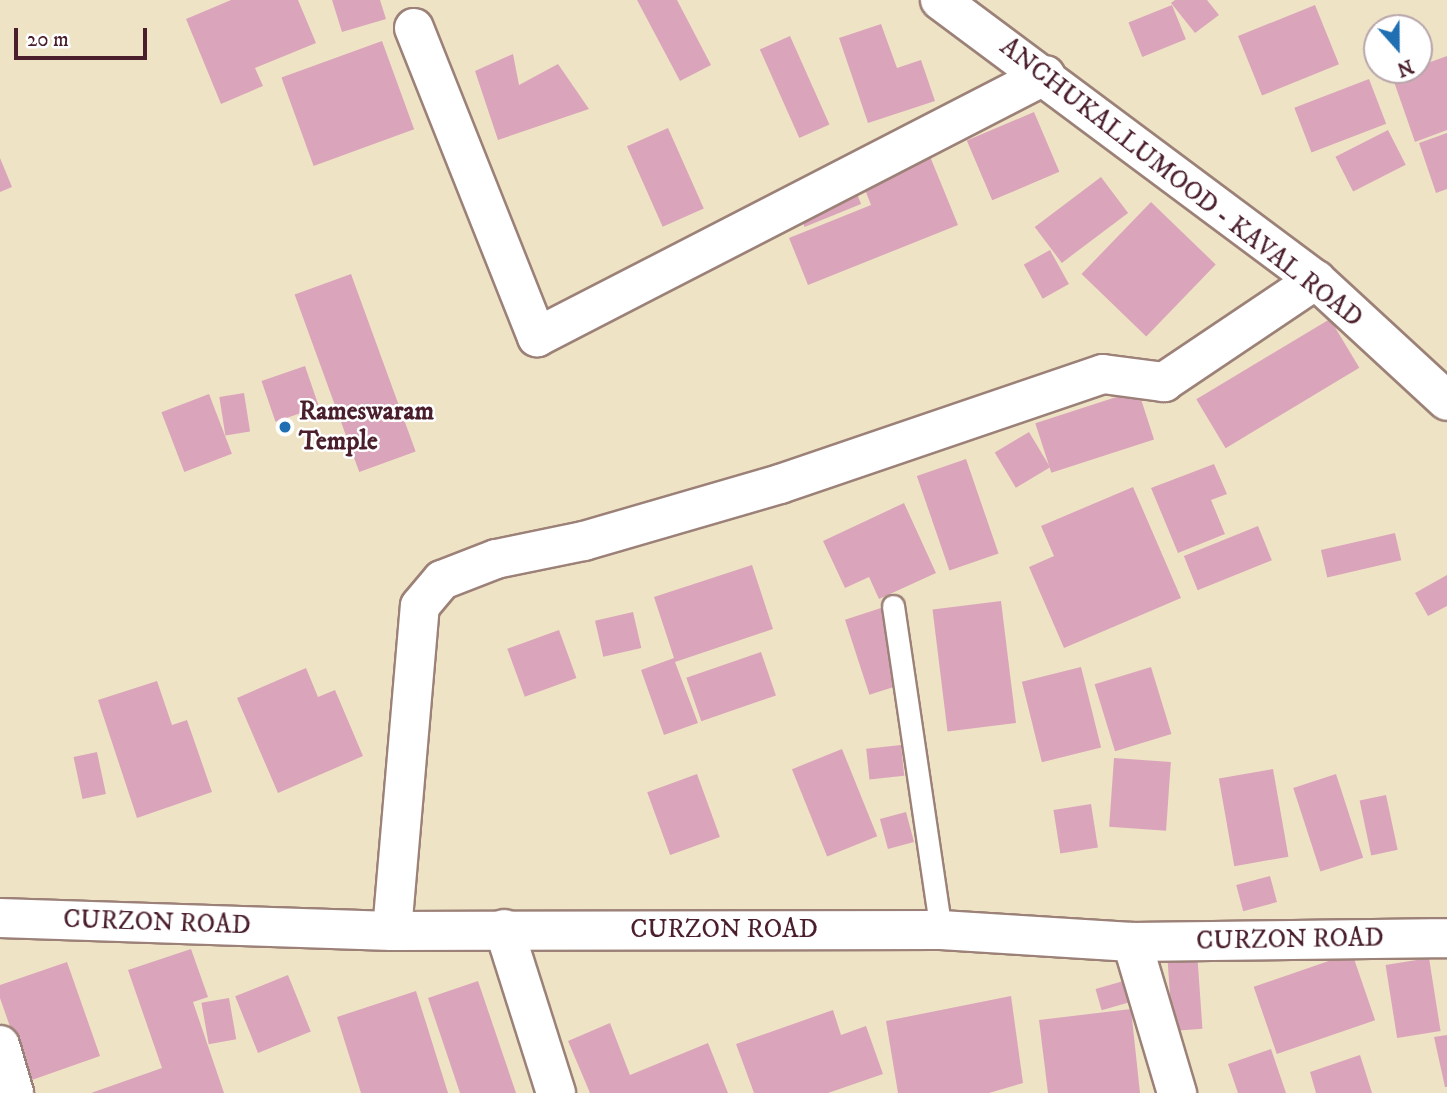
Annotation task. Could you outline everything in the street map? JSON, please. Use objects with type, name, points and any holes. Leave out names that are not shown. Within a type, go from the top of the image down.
[{"type":"street","name":"ANCHUKALLUMOOD - KAVAL ROAD","points":[[940,0],[1046,75],[1316,280],[1447,401]]},
{"type":"street","points":[[414,28],[537,337],[1046,75]]},
{"type":"street","points":[[392,931],[420,606],[442,580],[496,559],[584,541],[779,484],[1102,374],[1164,382],[1316,280]]},
{"type":"street","name":"CURZON ROAD","points":[[0,918],[392,931],[941,930],[1132,942],[1447,938]]},
{"type":"street","points":[[503,929],[556,1093]]},
{"type":"street","points":[[1132,942],[1177,1093]]},
{"type":"street","points":[[0,1045],[14,1093]]},
{"type":"lane","points":[[893,606],[941,930]]},
{"type":"building","points":[[231,0],[298,0],[316,43],[255,68],[263,86],[221,104],[186,19]]},
{"type":"building","points":[[332,0],[380,0],[386,19],[342,32]]},
{"type":"building","points":[[637,0],[677,0],[711,65],[680,81]]},
{"type":"building","points":[[1175,0],[1207,0],[1219,15],[1195,33],[1171,3]]},
{"type":"building","points":[[1172,5],[1186,39],[1142,57],[1128,23]]},
{"type":"building","points":[[1315,5],[1339,64],[1262,95],[1238,36]]},
{"type":"building","points":[[881,24],[897,68],[921,60],[935,101],[868,123],[839,38]]},
{"type":"building","points":[[790,36],[829,125],[799,138],[760,49]]},
{"type":"building","points":[[382,41],[414,129],[314,166],[281,78]]},
{"type":"building","points":[[513,54],[519,85],[558,64],[589,109],[498,140],[475,71]]},
{"type":"building","points":[[1447,56],[1447,130],[1415,142],[1395,84],[1433,84],[1433,61]]},
{"type":"building","points":[[1363,81],[1363,84],[1371,84],[1386,124],[1312,152],[1294,108]]},
{"type":"building","points":[[1034,112],[1059,172],[992,200],[967,141]]},
{"type":"building","points":[[668,128],[704,208],[663,227],[627,146]]},
{"type":"building","points":[[1388,130],[1406,165],[1353,192],[1335,157]]},
{"type":"building","points":[[1447,133],[1447,189],[1436,193],[1419,143]]},
{"type":"building","points":[[929,154],[958,225],[808,285],[789,238],[871,205],[862,182]]},
{"type":"building","points":[[0,158],[12,187],[0,192]]},
{"type":"building","points":[[1101,177],[1128,213],[1062,263],[1035,227]]},
{"type":"building","points":[[851,179],[861,204],[805,227],[794,202]]},
{"type":"building","points":[[1151,202],[1216,265],[1146,336],[1082,274]]},
{"type":"building","points":[[1050,250],[1069,284],[1043,299],[1024,265]]},
{"type":"building","points":[[351,274],[416,452],[359,472],[295,295]]},
{"type":"building","points":[[1330,319],[1359,368],[1226,448],[1196,399]]},
{"type":"building","points":[[305,366],[319,407],[276,422],[262,381]]},
{"type":"building","points":[[1138,390],[1154,439],[1051,473],[1035,423]]},
{"type":"building","points":[[244,393],[250,432],[225,435],[219,397]]},
{"type":"building","points":[[209,394],[232,454],[184,472],[161,412]]},
{"type":"building","points":[[1029,432],[1050,467],[1016,488],[995,453]]},
{"type":"building","points":[[966,459],[999,554],[949,570],[917,476]]},
{"type":"building","points":[[1214,464],[1227,494],[1211,500],[1225,534],[1178,553],[1151,488]]},
{"type":"building","points":[[1133,487],[1181,598],[1064,648],[1029,567],[1054,556],[1041,526]]},
{"type":"building","points":[[904,503],[936,573],[879,599],[869,577],[845,588],[823,541]]},
{"type":"building","points":[[1258,526],[1272,560],[1198,590],[1184,556]]},
{"type":"building","points":[[1395,533],[1401,560],[1327,577],[1321,550]]},
{"type":"building","points":[[752,565],[773,629],[675,662],[698,723],[664,735],[641,670],[674,658],[654,597]]},
{"type":"building","points":[[1447,575],[1447,606],[1428,616],[1415,593]]},
{"type":"building","points":[[1001,601],[1016,723],[948,731],[933,609]]},
{"type":"building","points":[[884,607],[908,682],[869,695],[845,620]]},
{"type":"building","points":[[633,612],[641,648],[603,657],[595,621]]},
{"type":"building","points":[[559,630],[576,678],[525,697],[507,649]]},
{"type":"building","points":[[761,652],[776,695],[701,721],[686,678]]},
{"type":"building","points":[[1081,667],[1101,748],[1042,762],[1022,682]]},
{"type":"building","points":[[1151,667],[1171,734],[1115,751],[1095,684]]},
{"type":"building","points":[[306,668],[318,697],[335,690],[363,756],[278,793],[237,698]]},
{"type":"building","points":[[157,681],[172,725],[187,720],[212,792],[137,818],[98,700]]},
{"type":"building","points":[[901,745],[904,776],[869,779],[866,749]]},
{"type":"building","points":[[842,749],[877,836],[827,856],[792,769]]},
{"type":"building","points":[[97,752],[106,794],[82,799],[74,757]]},
{"type":"building","points":[[1114,758],[1171,762],[1166,831],[1109,827]]},
{"type":"building","points":[[1273,769],[1288,857],[1234,866],[1219,779]]},
{"type":"building","points":[[697,774],[720,837],[670,855],[647,792]]},
{"type":"building","points":[[1336,774],[1363,858],[1320,872],[1293,788]]},
{"type":"building","points":[[1386,795],[1398,850],[1371,855],[1360,801]]},
{"type":"building","points":[[1091,804],[1098,847],[1060,853],[1053,810]]},
{"type":"building","points":[[906,812],[914,842],[888,849],[880,819]]},
{"type":"building","points":[[1270,876],[1277,902],[1243,911],[1236,885]]},
{"type":"building","points":[[191,949],[208,997],[193,1002],[224,1093],[91,1093],[162,1068],[128,970]]},
{"type":"building","points":[[1197,951],[1202,1029],[1173,1031],[1167,953]]},
{"type":"building","points":[[1352,953],[1375,1020],[1277,1054],[1254,987]]},
{"type":"building","points":[[1429,958],[1441,1031],[1397,1038],[1386,965]]},
{"type":"building","points":[[67,962],[100,1056],[29,1081],[0,998],[0,985]]},
{"type":"building","points":[[288,975],[311,1032],[258,1053],[235,996]]},
{"type":"building","points":[[1134,978],[1140,999],[1102,1010],[1096,989]]},
{"type":"building","points":[[478,981],[516,1093],[460,1093],[428,998]]},
{"type":"building","points":[[416,991],[448,1093],[361,1093],[337,1017]]},
{"type":"building","points":[[1011,996],[1023,1083],[989,1093],[898,1093],[886,1021]]},
{"type":"building","points":[[229,998],[236,1039],[209,1044],[201,1003]]},
{"type":"building","points":[[1131,1009],[1140,1093],[1048,1093],[1039,1020]]},
{"type":"building","points":[[833,1010],[841,1035],[866,1026],[883,1074],[828,1093],[754,1093],[736,1044]]},
{"type":"building","points":[[610,1023],[630,1075],[708,1043],[728,1093],[590,1093],[568,1041]]},
{"type":"building","points":[[1447,1035],[1447,1087],[1445,1087],[1434,1037]]},
{"type":"building","points":[[1271,1049],[1286,1093],[1238,1093],[1228,1064]]},
{"type":"building","points":[[1360,1055],[1372,1093],[1316,1093],[1310,1072]]},
{"type":"place","name":"Rameswaram Temple","points":[[285,427]]}]
